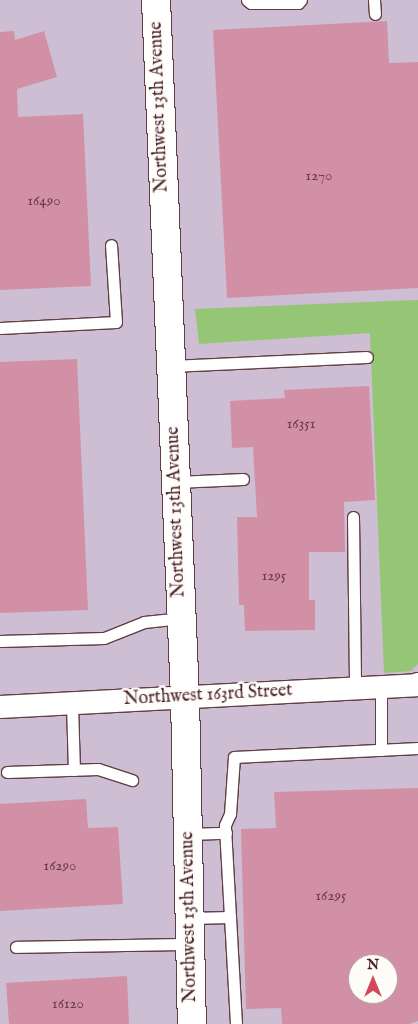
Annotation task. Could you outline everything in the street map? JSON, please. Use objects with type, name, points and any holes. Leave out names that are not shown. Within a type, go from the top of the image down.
[{"type":"street","name":"Northwest 13th Avenue","points":[[156,0],[185,697],[192,1024]]},
{"type":"street","name":"Northwest 163rd Street","points":[[0,707],[355,689],[417,684]]},
{"type":"lane","points":[[247,0],[252,3],[298,3],[301,0]]},
{"type":"lane","points":[[374,0],[375,14]]},
{"type":"lane","points":[[0,328],[116,322],[111,245]]},
{"type":"lane","points":[[171,366],[367,358]]},
{"type":"lane","points":[[176,482],[243,479]]},
{"type":"lane","points":[[353,517],[355,689]]},
{"type":"lane","points":[[0,641],[104,638],[144,622],[182,618]]},
{"type":"lane","points":[[381,687],[381,750]]},
{"type":"lane","points":[[72,704],[74,770]]},
{"type":"lane","points":[[236,1024],[226,832],[226,825],[230,814],[234,757],[418,748]]},
{"type":"lane","points":[[7,772],[98,769],[132,780]]},
{"type":"lane","points":[[188,834],[226,832]]},
{"type":"lane","points":[[16,947],[190,931],[230,917]]},
{"type":"shaded area","points":[[0,0],[418,0],[418,1024],[0,1024]]},
{"type":"green space","points":[[418,300],[418,664],[411,671],[384,673],[370,333],[199,344],[195,309]]},
{"type":"building","points":[[387,21],[389,63],[418,62],[418,288],[227,298],[213,30]]},
{"type":"building","points":[[14,31],[15,40],[44,31],[57,77],[17,89],[18,117],[83,114],[91,286],[0,290],[0,32]]},
{"type":"building","points":[[77,359],[88,610],[0,613],[0,362]]},
{"type":"building","points":[[369,386],[375,500],[344,502],[345,552],[309,552],[309,600],[315,600],[315,630],[245,631],[244,605],[239,605],[237,517],[257,517],[253,447],[232,448],[230,401],[285,398],[284,390]]},
{"type":"building","points":[[418,788],[418,1021],[409,1024],[282,1024],[281,1008],[246,1009],[241,829],[276,828],[274,792]]},
{"type":"building","points":[[86,799],[88,828],[118,827],[123,904],[0,911],[0,804]]},
{"type":"building","points":[[127,976],[129,1024],[9,1024],[6,983]]}]
